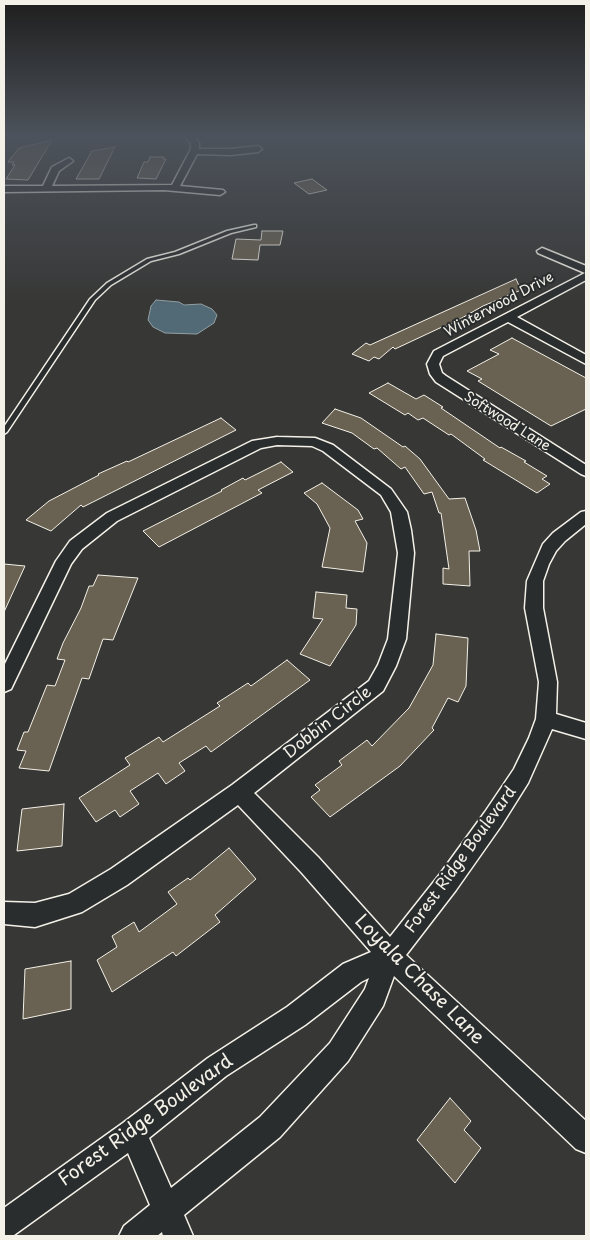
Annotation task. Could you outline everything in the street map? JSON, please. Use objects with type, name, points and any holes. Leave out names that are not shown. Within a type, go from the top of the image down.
[{"type":"street","points":[[542,251],[586,270]]},
{"type":"street","name":"Winterwood Drive","points":[[433,368],[438,354],[586,276]]},
{"type":"street","points":[[508,317],[586,360]]},
{"type":"street","name":"Softwood Lane","points":[[433,368],[441,379],[586,471]]},
{"type":"street","name":"Dobbin Circle","points":[[4,684],[64,561],[76,545],[112,517],[257,444],[298,441],[315,442],[328,448],[386,492],[399,512],[404,530],[406,553],[397,639],[388,666],[376,686],[239,792],[119,877],[74,904],[34,915],[4,912]]},
{"type":"street","name":"Forest Ridge Boulevard","points":[[134,1236],[270,1126],[339,1052],[374,997],[390,956],[448,882],[521,776],[539,739],[546,719],[548,702],[548,682],[534,608],[535,581],[549,548],[559,536],[586,516]]},
{"type":"street","points":[[546,719],[586,731]]},
{"type":"street","name":"Loyala Chase Lane","points":[[239,792],[310,865],[390,956],[586,1139]]},
{"type":"street","name":"Forest Ridge Boulevard","points":[[4,1225],[133,1133],[217,1067],[296,1016],[352,973],[390,956]]},
{"type":"street","points":[[133,1133],[178,1236]]},
{"type":"lane","points":[[4,432],[94,299],[109,284],[149,260],[177,253],[229,232],[254,226]]},
{"type":"water","points":[[156,300],[179,302],[184,305],[201,304],[212,309],[217,315],[214,323],[197,334],[165,333],[153,327],[148,320],[151,306]]},
{"type":"building","points":[[262,231],[283,231],[280,245],[260,245],[258,260],[232,259],[236,239],[261,240]]},
{"type":"building","points":[[516,279],[521,290],[483,306],[444,328],[442,327],[395,349],[393,347],[379,359],[374,357],[369,361],[352,354],[366,343],[370,345]]},
{"type":"building","points":[[512,338],[586,378],[586,409],[551,426],[478,381],[482,379],[467,371],[499,354],[490,350]]},
{"type":"building","points":[[388,383],[416,399],[424,395],[500,448],[526,461],[524,462],[547,476],[542,479],[550,484],[537,493],[483,460],[485,459],[451,434],[449,435],[423,418],[418,420],[408,413],[405,415],[369,393]]},
{"type":"building","points":[[335,409],[361,418],[403,447],[405,446],[420,459],[449,499],[465,498],[476,530],[480,551],[469,551],[470,586],[443,584],[443,568],[449,569],[441,513],[439,513],[432,492],[424,494],[405,467],[401,469],[377,448],[374,449],[352,433],[322,423]]},
{"type":"building","points":[[221,418],[236,430],[83,507],[81,505],[51,531],[26,520],[49,501],[98,474],[128,462]]},
{"type":"building","points":[[281,462],[293,472],[258,490],[262,493],[159,547],[143,531],[222,491],[243,478],[245,480]]},
{"type":"building","points":[[322,483],[358,510],[363,519],[355,521],[367,543],[363,572],[322,567],[330,528],[317,504],[304,493]]},
{"type":"building","points":[[4,564],[25,566],[4,612]]},
{"type":"building","points":[[98,575],[138,578],[113,640],[103,639],[89,679],[82,678],[49,771],[19,768],[26,751],[17,750],[24,732],[28,732],[47,685],[55,686],[65,660],[57,659],[63,643],[81,608],[89,586],[93,586]]},
{"type":"building","points":[[316,592],[347,595],[346,608],[357,609],[356,625],[330,666],[300,654],[323,619],[313,618]]},
{"type":"building","points":[[436,634],[468,638],[466,686],[458,702],[448,698],[432,728],[434,730],[400,766],[330,817],[311,797],[320,790],[315,785],[342,765],[339,761],[367,740],[372,746],[409,708],[433,665]]},
{"type":"building","points":[[287,660],[310,680],[211,752],[206,746],[179,763],[185,771],[166,784],[158,773],[130,791],[139,804],[120,817],[115,810],[96,822],[79,798],[130,765],[125,758],[159,737],[163,742],[220,706],[217,703],[248,683],[251,686]]},
{"type":"building","points":[[64,804],[62,846],[17,851],[22,809]]},
{"type":"building","points":[[229,848],[256,879],[215,915],[220,922],[176,956],[173,952],[112,992],[97,960],[117,947],[112,936],[134,922],[139,932],[177,904],[168,892],[188,878],[190,880]]},
{"type":"building","points":[[71,961],[71,1009],[23,1019],[25,969]]},
{"type":"building","points":[[450,1098],[471,1121],[464,1130],[481,1148],[455,1183],[417,1140]]}]
